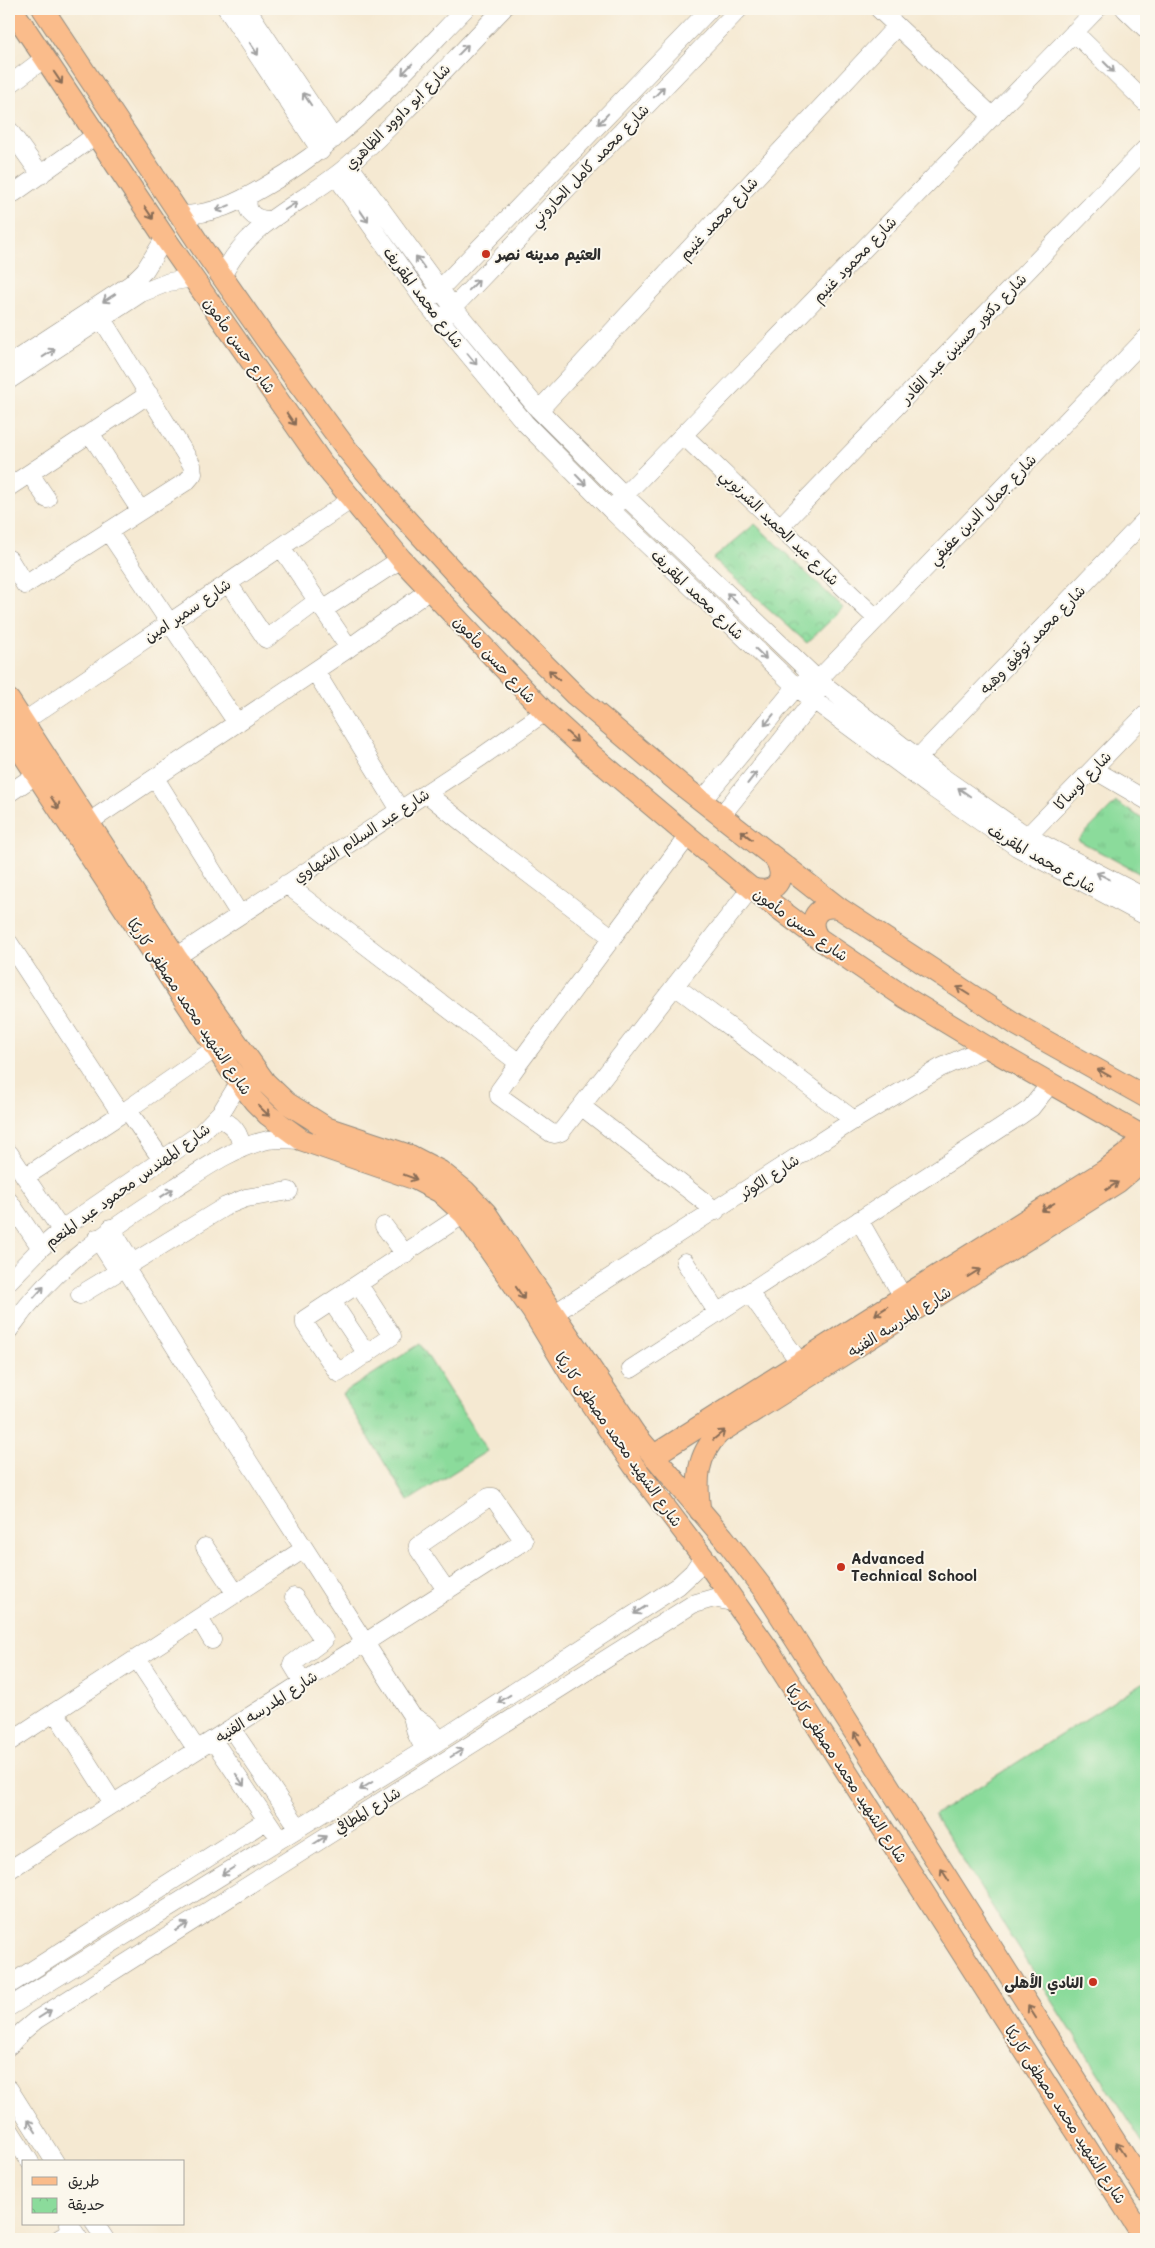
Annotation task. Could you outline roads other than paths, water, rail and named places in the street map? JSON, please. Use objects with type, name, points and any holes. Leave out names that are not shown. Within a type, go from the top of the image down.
[{"type":"main road","name":"شارع حسن مأمون","points":[[12,9],[165,238],[322,463],[401,559],[545,712],[592,755],[688,836],[751,888],[818,938],[906,998],[1050,1084],[1145,1137]]},
{"type":"main road","name":"شارع حسن مأمون","points":[[44,9],[222,277],[346,448],[393,505],[469,588],[575,695],[702,801],[839,908],[1017,1025],[1146,1096]]},
{"type":"main road","name":"شارع الشهيد محمد مصطفى كاريكا","points":[[9,700],[16,728],[36,775],[239,1083],[268,1115],[302,1140],[420,1181],[440,1192],[464,1214],[533,1312],[571,1375],[634,1466],[736,1603],[1145,2239]]},
{"type":"main road","name":"شارع الشهيد محمد مصطفى كاريكا","points":[[16,728],[89,822],[176,957],[254,1070],[276,1093],[300,1112],[327,1128],[411,1156],[453,1180],[486,1213],[618,1411],[653,1456],[744,1563],[783,1619],[1146,2190]]},
{"type":"main road","points":[[751,888],[760,891],[770,890],[777,884],[781,875],[780,865],[774,857]]},
{"type":"main road","points":[[818,938],[813,931],[812,922],[815,914],[822,908],[830,906],[839,908]]},
{"type":"main road","name":"شارع المدرسه الفنيه","points":[[653,1456],[1104,1171],[1145,1137]]},
{"type":"main road","name":"شارع المدرسه الفنيه","points":[[700,1512],[697,1481],[702,1458],[709,1445],[719,1434],[1118,1182],[1146,1158]]},
{"type":"main road","points":[[684,1436],[688,1446],[702,1458]]},
{"type":"street","name":"شارع ابو داوود الظاهري","points":[[180,215],[216,211],[249,196],[286,174],[328,145],[379,98],[465,9]]},
{"type":"street","name":"شارع ابو داوود الظاهري","points":[[222,277],[242,244],[268,220],[342,171],[503,9]]},
{"type":"street","name":"شارع محمد كامل الحاروني","points":[[426,303],[710,9]]},
{"type":"street","name":"شارع محمد كامل الحاروني","points":[[440,320],[739,9]]},
{"type":"street","points":[[879,9],[993,117]]},
{"type":"street","name":"شارع محمود غنيم","points":[[611,510],[1097,9]]},
{"type":"street","points":[[1125,9],[1146,30]]},
{"type":"street","points":[[240,11],[328,145]]},
{"type":"street","name":"شارع محمد غنيم","points":[[539,410],[897,26]]},
{"type":"street","points":[[1074,32],[1146,103]]},
{"type":"street","points":[[9,85],[45,58]]},
{"type":"street","points":[[9,130],[41,175]]},
{"type":"street","points":[[9,186],[14,194],[96,135]]},
{"type":"street","name":"شارع دكتور حسنين عبد القادر","points":[[780,527],[1146,148]]},
{"type":"street","name":"شارع محمد المقريف","points":[[342,171],[539,410],[625,496],[818,680],[1022,842],[1146,898]]},
{"type":"street","name":"شارع محمد المقريف","points":[[342,171],[426,303],[525,423],[611,510],[796,687],[931,787],[1146,916]]},
{"type":"street","points":[[249,196],[247,201],[250,213],[260,220],[268,220]]},
{"type":"street","points":[[9,380],[102,319],[144,283],[152,260],[165,238]]},
{"type":"street","points":[[10,360],[144,283],[169,282],[193,278]]},
{"type":"street","points":[[9,559],[25,585],[191,478],[194,470],[102,319]]},
{"type":"street","name":"شارع جمال الدين عفيفي","points":[[796,687],[804,682],[818,680],[1146,338]]},
{"type":"street","points":[[9,487],[149,394]]},
{"type":"street","points":[[90,433],[140,510]]},
{"type":"street","name":"شارع عبد الحميد الشرنوبي","points":[[683,435],[876,618]]},
{"type":"street","points":[[30,474],[47,499]]},
{"type":"street","name":"شارع سمير امين","points":[[16,728],[352,499]]},
{"type":"street","name":"شارع محمد توفيق وهبه","points":[[918,758],[1146,519]]},
{"type":"street","points":[[108,531],[237,724]]},
{"type":"street","points":[[281,547],[349,648]]},
{"type":"street","points":[[228,583],[266,638],[401,559]]},
{"type":"street","points":[[89,822],[349,648],[431,589]]},
{"type":"street","points":[[315,671],[400,810]]},
{"type":"street","points":[[721,816],[814,700],[818,690],[818,680]]},
{"type":"street","points":[[702,801],[796,687]]},
{"type":"street","name":"شارع عبد السلام الشهاوي","points":[[176,957],[426,793],[545,712]]},
{"type":"street","name":"شارع لوساكا","points":[[1022,842],[1146,714]]},
{"type":"street","points":[[1093,768],[1146,800]]},
{"type":"street","points":[[9,793],[36,775]]},
{"type":"street","points":[[155,778],[240,915]]},
{"type":"street","points":[[426,793],[488,843],[613,938]]},
{"type":"street","points":[[688,836],[518,1063],[498,1094],[554,1134],[561,1132],[751,888]]},
{"type":"street","points":[[286,884],[518,1063]]},
{"type":"street","points":[[9,943],[124,1111],[162,1160]]},
{"type":"street","points":[[675,986],[854,1120]]},
{"type":"street","name":"شارع الكوثر","points":[[555,1314],[854,1120],[940,1068],[987,1047]]},
{"type":"street","points":[[25,1176],[216,1048]]},
{"type":"street","name":"شارع المهندس محمود عبد المنعم","points":[[9,1281],[61,1230],[201,1133],[216,1118],[239,1083]]},
{"type":"street","points":[[631,1369],[1026,1112],[1050,1084]]},
{"type":"street","points":[[581,1106],[716,1211]]},
{"type":"street","points":[[216,1118],[234,1127],[240,1137],[241,1149]]},
{"type":"street","name":"شارع المهندس محمود عبد المنعم","points":[[9,1330],[32,1299],[58,1271],[104,1233],[219,1159],[241,1149],[269,1140],[302,1140]]},
{"type":"street","points":[[9,1153],[61,1230]]},
{"type":"street","points":[[80,1295],[226,1206],[246,1198],[290,1191]]},
{"type":"street","points":[[9,1201],[41,1248]]},
{"type":"street","points":[[27,1227],[40,1224],[49,1212]]},
{"type":"street","points":[[358,1285],[392,1336],[338,1373],[304,1321],[464,1214]]},
{"type":"street","points":[[859,1220],[903,1297]]},
{"type":"street","points":[[384,1226],[406,1254]]},
{"type":"street","points":[[104,1233],[412,1716],[416,1733],[433,1745]]},
{"type":"street","points":[[685,1262],[717,1312]]},
{"type":"street","points":[[749,1292],[800,1363]]},
{"type":"street","points":[[332,1302],[367,1354]]},
{"type":"street","name":"شارع المدرسه الفنيه","points":[[9,1870],[524,1541],[497,1499],[489,1497],[418,1546],[447,1590]]},
{"type":"street","points":[[205,1547],[236,1594]]},
{"type":"street","points":[[9,1742],[304,1549]]},
{"type":"street","name":"شارع المطافي","points":[[9,2007],[433,1745],[668,1592],[686,1579],[703,1557]]},
{"type":"street","points":[[668,1592],[676,1594],[681,1599],[681,1611]]},
{"type":"street","points":[[294,1597],[324,1640],[292,1664],[304,1682]]},
{"type":"street","name":"شارع المطافي","points":[[9,2046],[15,2026],[36,2020],[692,1604],[707,1598],[722,1598],[736,1603]]},
{"type":"street","points":[[199,1618],[212,1640]]},
{"type":"street","points":[[136,1659],[197,1750]]},
{"type":"street","points":[[55,1712],[113,1804]]},
{"type":"street","points":[[231,1728],[298,1827]]},
{"type":"street","points":[[213,1740],[280,1839]]},
{"type":"street","points":[[9,1985],[267,1820]]},
{"type":"street","points":[[9,2089],[54,2160]]},
{"type":"street","points":[[9,2129],[29,2160]]},
{"type":"street","points":[[96,2226],[105,2239]]},
{"type":"place","name":"العثيم مدينه نصر","points":[[486,254]]},
{"type":"place","name":"Advanced Technical School","points":[[841,1567]]},
{"type":"place","name":"النادي الأهلى","points":[[1093,1982]]}]
